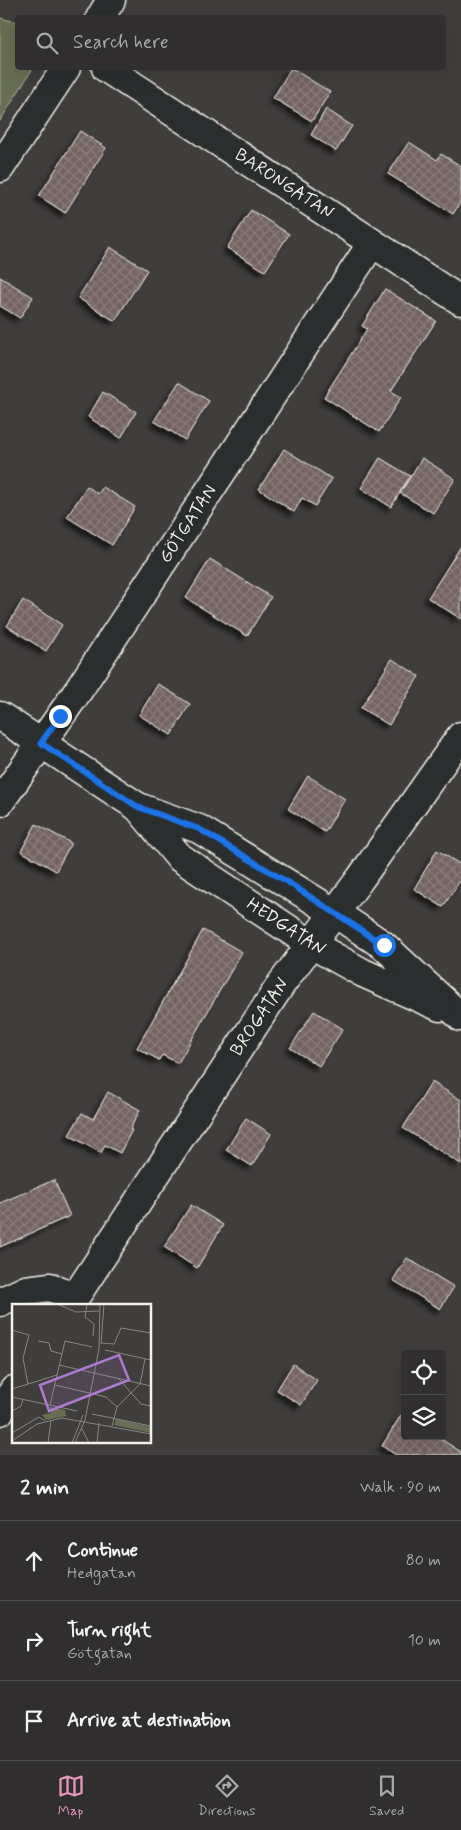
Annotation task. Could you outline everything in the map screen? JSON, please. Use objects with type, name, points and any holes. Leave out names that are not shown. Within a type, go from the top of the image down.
[{"type":"street","points":[[102,15],[111,0]]},
{"type":"street","points":[[0,168],[65,70]]},
{"type":"street","name":"BARONGATAN","points":[[109,70],[461,301]]},
{"type":"street","name":"GÖTGATAN","points":[[0,802],[83,683],[372,243]]},
{"type":"street","name":"HEDGATAN","points":[[0,716],[138,807],[199,829],[384,945],[459,1016]]},
{"type":"street","name":"BROGATAN","points":[[72,1301],[282,983],[335,913],[461,736]]},
{"type":"street","name":"HEDGATAN","points":[[138,807],[179,857],[311,944],[363,974],[459,1016]]},
{"type":"street","points":[[0,1302],[26,1290],[50,1287],[72,1301]]},
{"type":"street","points":[[0,1411],[12,1393]]},
{"type":"green space","points":[[0,18],[15,22],[15,70],[32,70],[0,121]]},
{"type":"building","points":[[290,70],[294,70],[330,92],[312,121],[273,98]]},
{"type":"building","points":[[326,109],[352,126],[336,151],[311,135]]},
{"type":"building","points":[[80,131],[106,148],[65,213],[39,196]]},
{"type":"building","points":[[409,142],[437,160],[441,154],[461,166],[461,201],[453,214],[388,174]]},
{"type":"building","points":[[251,210],[289,234],[265,271],[227,248]]},
{"type":"building","points":[[110,247],[147,270],[115,321],[78,298]]},
{"type":"building","points":[[0,277],[33,297],[20,318],[0,306]]},
{"type":"building","points":[[385,289],[436,321],[391,391],[401,397],[379,432],[324,397],[367,329],[362,326]]},
{"type":"building","points":[[179,382],[209,401],[185,440],[154,421]]},
{"type":"building","points":[[103,392],[136,412],[121,438],[88,417]]},
{"type":"building","points":[[284,449],[332,479],[315,506],[302,498],[294,512],[259,489]]},
{"type":"building","points":[[380,458],[410,476],[391,507],[361,488]]},
{"type":"building","points":[[422,458],[455,479],[433,513],[400,493]]},
{"type":"building","points":[[87,486],[98,494],[103,487],[135,507],[112,545],[67,517]]},
{"type":"building","points":[[461,546],[461,619],[428,598]]},
{"type":"building","points":[[210,559],[271,597],[247,636],[186,598]]},
{"type":"building","points":[[23,600],[62,625],[46,651],[7,626]]},
{"type":"building","points":[[392,659],[419,676],[389,725],[361,708]]},
{"type":"building","points":[[158,684],[190,704],[171,735],[139,715]]},
{"type":"building","points":[[308,776],[345,799],[325,832],[288,809]]},
{"type":"building","points":[[36,824],[71,843],[56,871],[21,851]]},
{"type":"building","points":[[437,850],[461,865],[461,879],[443,907],[414,889]]},
{"type":"building","points":[[203,930],[242,952],[178,1063],[162,1055],[159,1060],[137,1048]]},
{"type":"building","points":[[314,1011],[343,1029],[319,1066],[290,1048]]},
{"type":"building","points":[[432,1082],[461,1100],[461,1164],[403,1128]]},
{"type":"building","points":[[108,1092],[140,1110],[120,1153],[105,1145],[101,1153],[69,1135],[82,1113],[93,1119]]},
{"type":"building","points":[[246,1118],[271,1134],[252,1166],[226,1150]]},
{"type":"building","points":[[54,1180],[70,1216],[0,1247],[0,1203]]},
{"type":"building","points":[[191,1205],[223,1225],[197,1268],[164,1247]]},
{"type":"building","points":[[407,1258],[454,1287],[440,1309],[393,1280]]},
{"type":"building","points":[[293,1364],[317,1380],[301,1405],[277,1390]]},
{"type":"building","points":[[401,1415],[401,1440],[442,1440],[461,1452],[461,1455],[396,1455],[382,1446]]},
{"type":"route","points":[[60,716],[41,743],[138,807],[199,829],[289,883],[384,945]]}]
